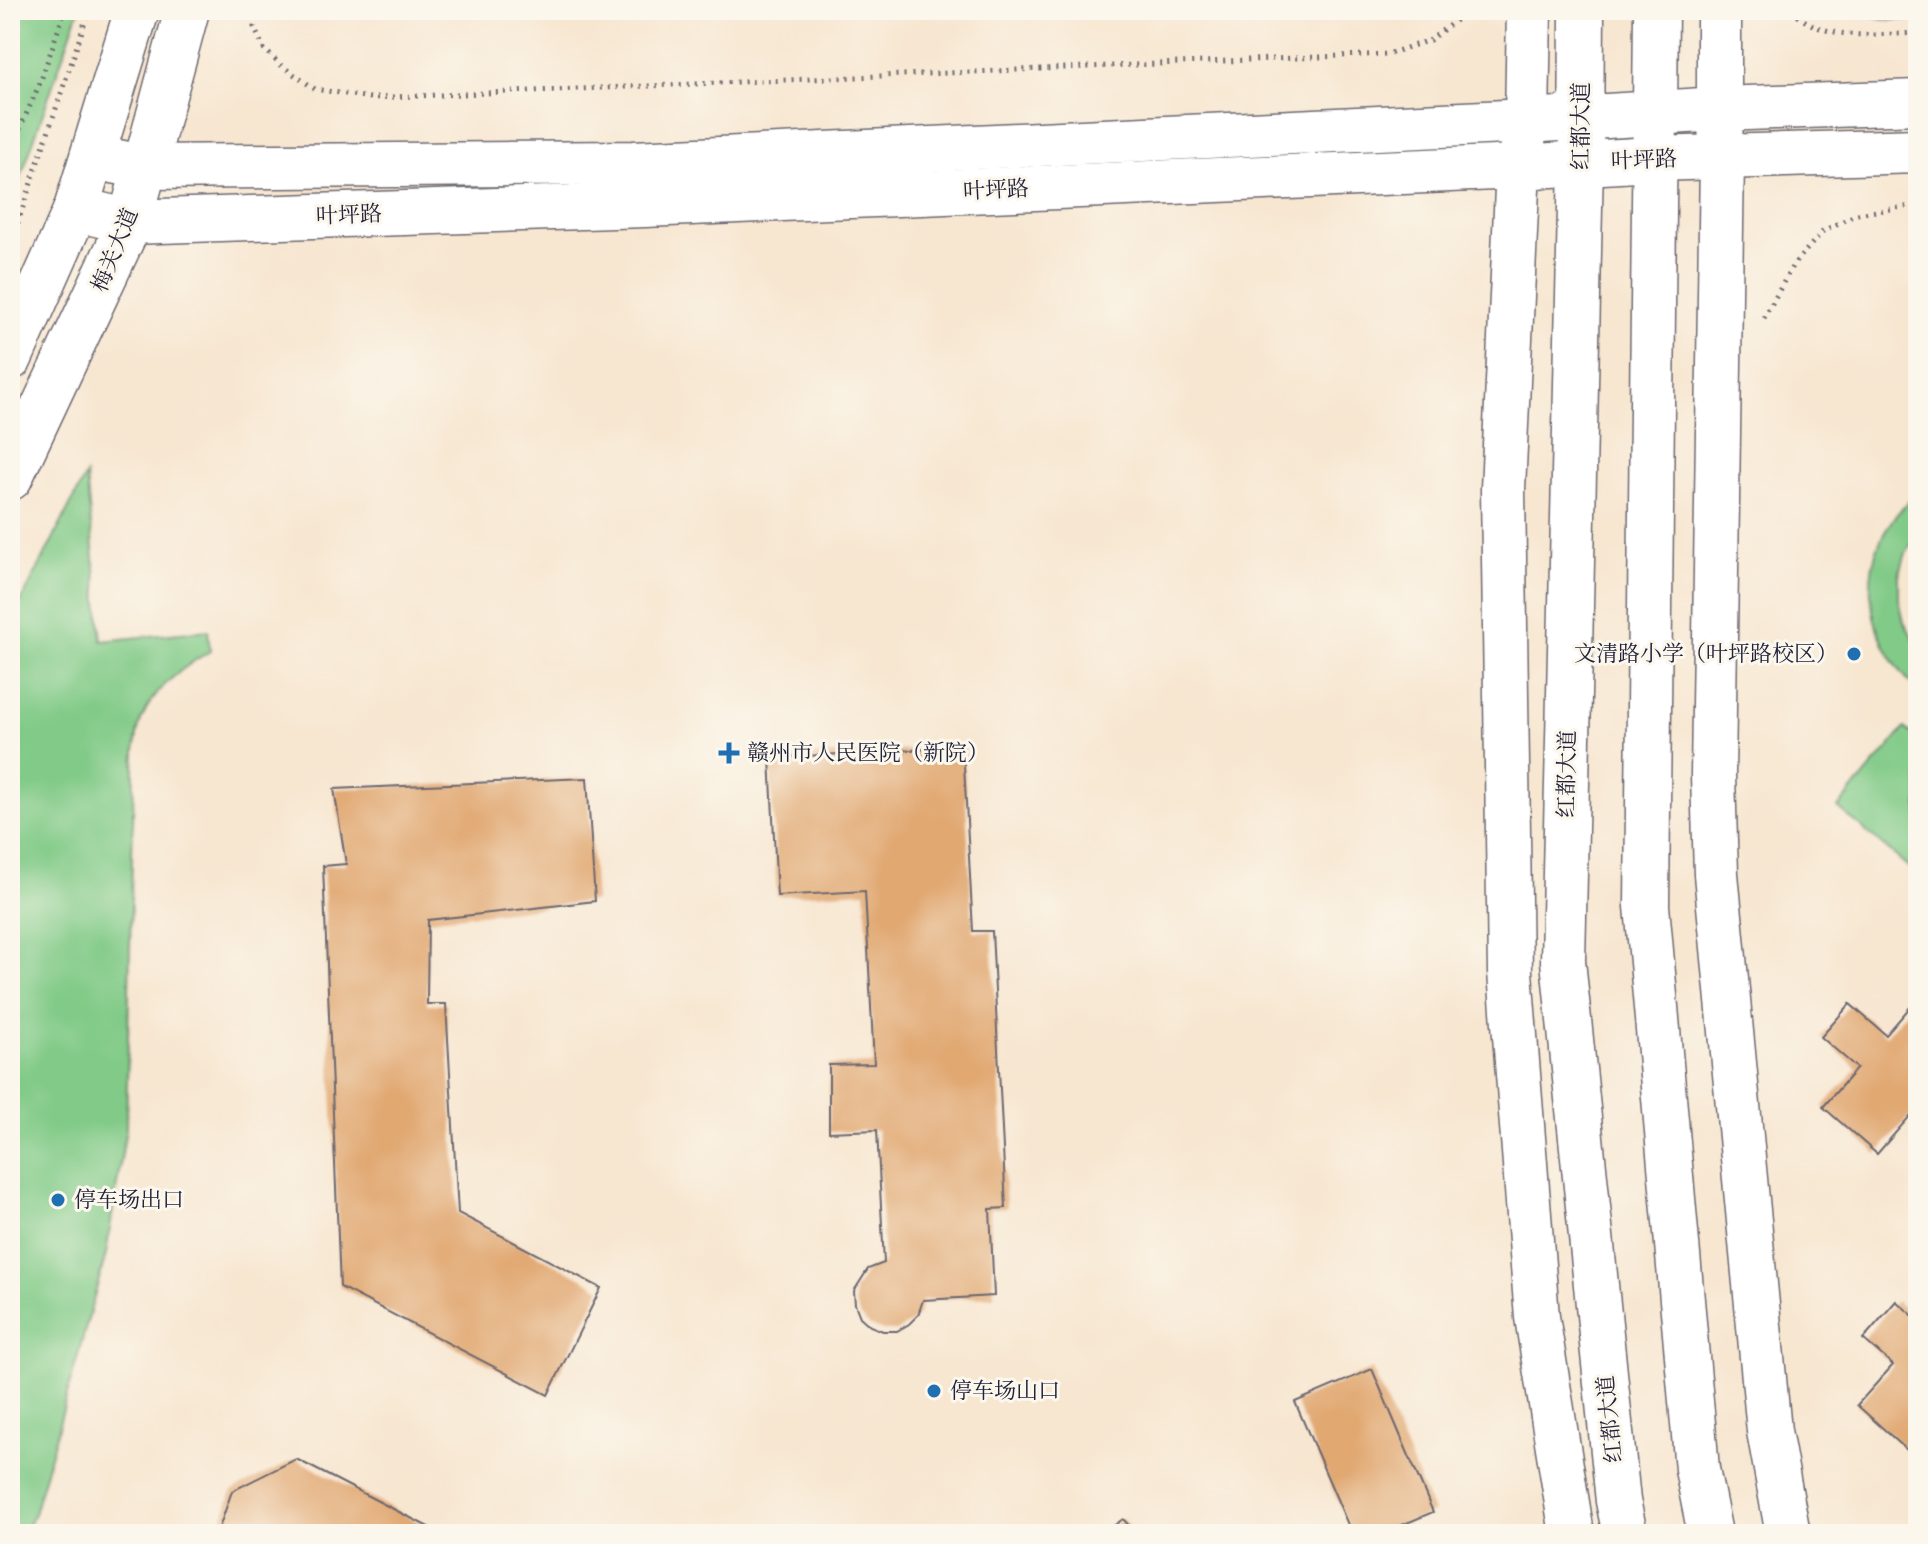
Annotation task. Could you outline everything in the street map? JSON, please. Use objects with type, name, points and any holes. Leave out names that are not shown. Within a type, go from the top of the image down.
[{"type":"street","points":[[10,358],[76,209],[137,10]]},
{"type":"street","name":"梅关大道","points":[[10,478],[130,222],[187,10]]},
{"type":"street","points":[[1529,10],[1527,121],[1518,167],[1503,489],[1510,972],[1537,1317],[1572,1534]]},
{"type":"street","name":"红都大道","points":[[1582,10],[1563,961],[1618,1501],[1625,1534]]},
{"type":"street","points":[[1656,10],[1647,906],[1697,1469],[1710,1534]]},
{"type":"street","points":[[1719,10],[1722,158],[1713,775],[1716,874],[1769,1431],[1788,1534]]},
{"type":"street","name":"叶坪路","points":[[93,157],[143,167],[633,163],[1656,115],[1719,109],[1918,102]]},
{"type":"street","name":"叶坪路","points":[[76,209],[130,222],[661,205],[1653,159],[1918,151]]},
{"type":"path","points":[[10,151],[40,83],[65,10]]},
{"type":"path","points":[[10,246],[89,10]]},
{"type":"path","points":[[256,10],[254,27],[264,49],[282,66],[315,89],[370,98],[1388,54],[1430,40],[1469,10]]},
{"type":"path","points":[[1792,10],[1827,31],[1918,33]]},
{"type":"path","points":[[1761,327],[1765,312],[1793,265],[1823,231],[1857,214],[1918,205]]},
{"type":"green space","points":[[10,10],[79,10],[10,208]]},
{"type":"green space","points":[[1845,10],[1918,10],[1918,19],[1890,20]]},
{"type":"green space","points":[[86,475],[102,641],[208,630],[210,651],[166,684],[149,705],[138,730],[134,769],[126,1128],[106,1254],[34,1514],[23,1534],[10,1534],[10,623]]},
{"type":"green space","points":[[1918,494],[1918,532],[1906,553],[1899,576],[1899,599],[1904,622],[1918,646],[1918,690],[1898,668],[1884,644],[1874,618],[1871,591],[1873,564],[1881,539],[1896,515]]},
{"type":"green space","points":[[1905,728],[1918,739],[1918,875],[1838,808]]},
{"type":"building","points":[[963,747],[973,931],[992,931],[1006,1208],[990,1209],[994,1296],[923,1300],[918,1315],[909,1324],[897,1331],[883,1331],[870,1326],[860,1317],[854,1291],[868,1269],[884,1263],[877,1130],[829,1132],[829,1065],[874,1064],[865,891],[777,896],[770,758]]},
{"type":"building","points":[[587,778],[595,901],[428,920],[427,1004],[446,1004],[458,1213],[601,1288],[548,1395],[340,1287],[323,866],[346,864],[334,789]]},
{"type":"building","points":[[1918,998],[1918,1107],[1877,1154],[1823,1107],[1857,1068],[1821,1037],[1850,1004],[1886,1035]]},
{"type":"building","points":[[1896,1301],[1918,1320],[1918,1438],[1907,1450],[1857,1405],[1893,1365],[1863,1339]]},
{"type":"building","points":[[1372,1369],[1433,1512],[1381,1534],[1352,1534],[1295,1402]]},
{"type":"building","points":[[296,1459],[442,1534],[217,1534],[232,1491]]},
{"type":"building","points":[[1123,1519],[1137,1534],[1102,1534]]},
{"type":"place","name":"文清路小学（叶坪路校区）","points":[[1854,654]]},
{"type":"place","name":"赣州市人民医院（新院）","points":[[729,753]]},
{"type":"place","name":"停车场出口","points":[[58,1200]]},
{"type":"place","name":"停车场山口","points":[[934,1391]]}]
